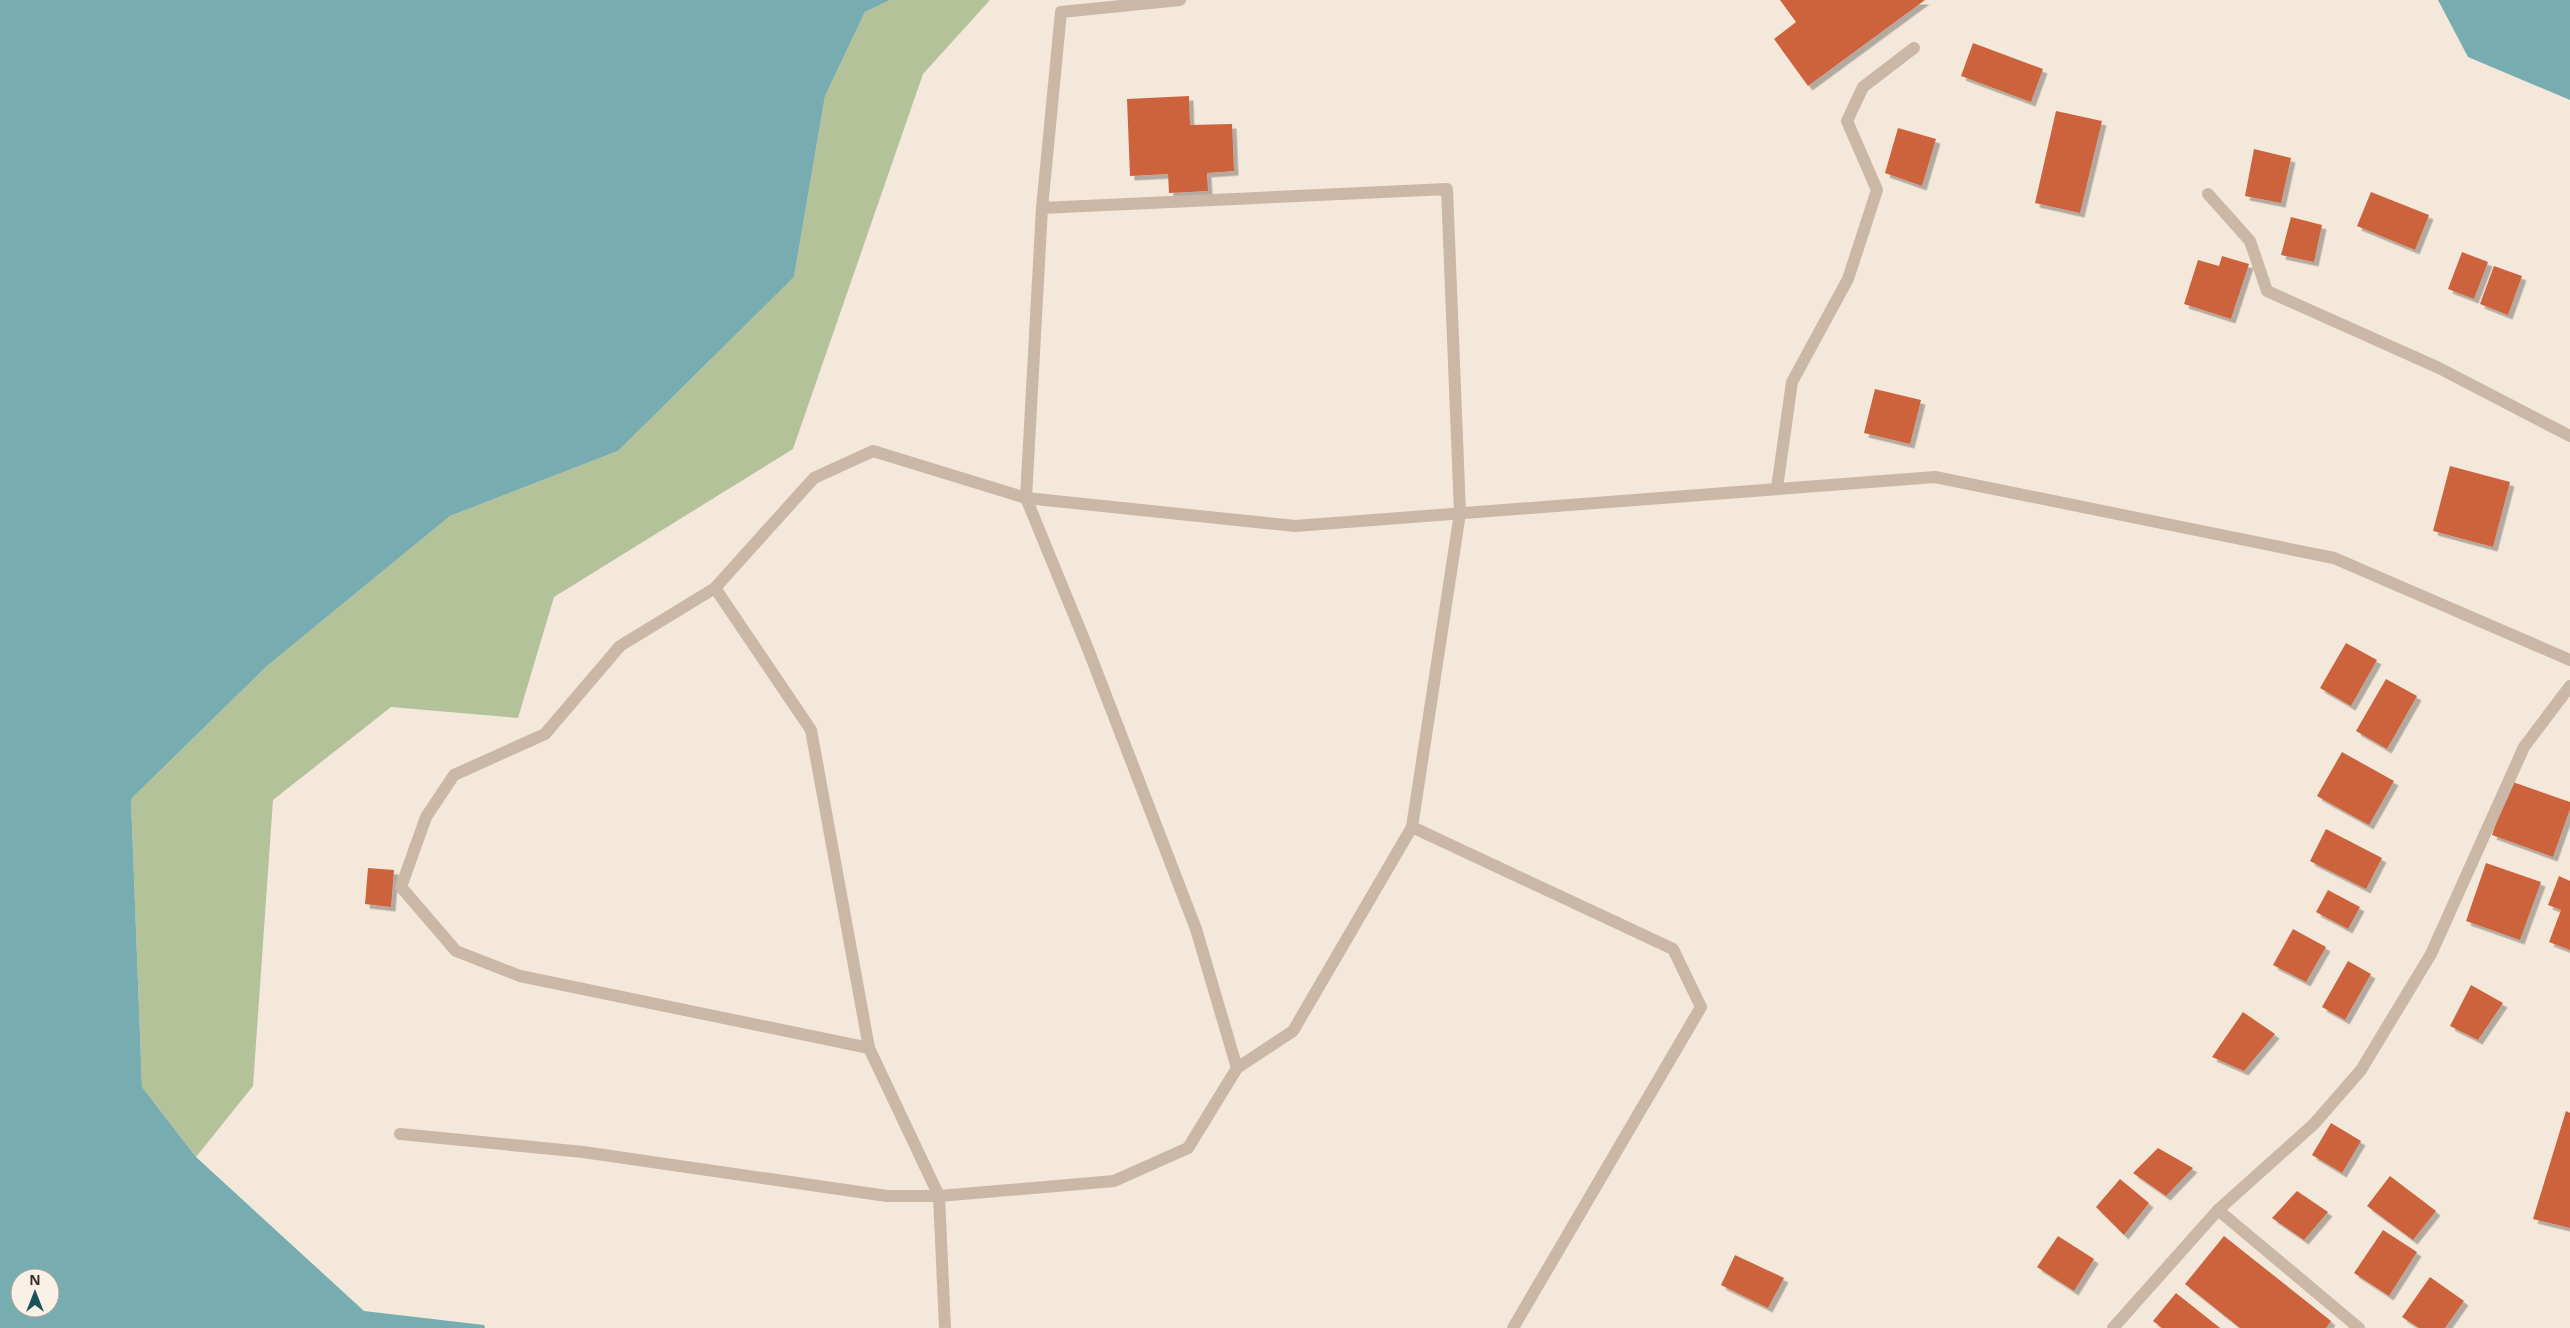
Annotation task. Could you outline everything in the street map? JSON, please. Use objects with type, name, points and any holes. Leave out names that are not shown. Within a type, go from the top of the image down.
[{"type":"street","points":[[1180,0],[1061,12],[1042,208],[1026,498],[1088,649],[1196,929],[1237,1068]]},
{"type":"street","points":[[1777,488],[1792,382],[1848,279],[1877,190],[1847,121],[1863,87],[1914,48]]},
{"type":"street","points":[[400,1134],[583,1152],[887,1196],[939,1196],[1114,1181],[1188,1148],[1237,1068],[1293,1030],[1412,827],[1460,513],[1447,189],[1042,208]]},
{"type":"street","points":[[2208,194],[2250,241],[2267,291],[2439,368],[2570,436]]},
{"type":"street","points":[[869,1048],[520,976],[456,951],[401,887],[426,817],[454,775],[545,734],[620,646],[715,588],[814,478],[874,451],[1026,498],[1295,526],[1935,477],[2334,558],[2570,660]]},
{"type":"street","points":[[715,588],[811,730],[869,1048],[939,1196],[945,1328]]},
{"type":"street","points":[[2113,1328],[2218,1210],[2314,1124],[2361,1070],[2431,954],[2524,747],[2570,686]]},
{"type":"street","points":[[1412,827],[1673,949],[1701,1007],[1513,1328]]},
{"type":"street","points":[[2218,1210],[2359,1328]]},
{"type":"green space","points":[[890,0],[990,0],[923,74],[793,449],[554,597],[518,718],[391,707],[273,800],[253,1086],[196,1157],[142,1087],[131,799],[267,666],[450,516],[618,451],[794,277],[825,96],[865,12]]},
{"type":"water","points":[[0,0],[890,0],[865,12],[825,96],[794,277],[618,451],[450,516],[267,666],[131,799],[142,1087],[196,1157],[364,1311],[484,1325],[485,1328],[0,1328]]},
{"type":"water","points":[[2438,0],[2570,0],[2570,100],[2468,57]]},
{"type":"building","points":[[1780,0],[1925,0],[1808,86],[1774,39],[1796,22]]},
{"type":"building","points":[[1973,43],[2043,69],[2031,102],[1961,76]]},
{"type":"building","points":[[1189,96],[1190,125],[1232,124],[1234,171],[1207,173],[1208,191],[1169,193],[1168,174],[1130,176],[1127,99]]},
{"type":"building","points":[[2056,111],[2102,121],[2080,213],[2035,203]]},
{"type":"building","points":[[1898,128],[1936,139],[1922,186],[1885,173]]},
{"type":"building","points":[[2254,149],[2291,158],[2281,203],[2245,196]]},
{"type":"building","points":[[2371,192],[2429,215],[2415,250],[2357,226]]},
{"type":"building","points":[[2291,217],[2322,225],[2314,262],[2281,255]]},
{"type":"building","points":[[2462,252],[2488,262],[2474,299],[2448,289]]},
{"type":"building","points":[[2222,256],[2249,264],[2231,319],[2184,304],[2198,260],[2219,266]]},
{"type":"building","points":[[2494,266],[2522,276],[2508,315],[2480,304]]},
{"type":"building","points":[[1875,389],[1921,400],[1910,444],[1864,433]]},
{"type":"building","points":[[2450,466],[2510,482],[2493,547],[2433,531]]},
{"type":"building","points":[[2346,643],[2377,660],[2351,706],[2320,688]]},
{"type":"building","points":[[2386,679],[2417,696],[2387,749],[2356,731]]},
{"type":"building","points":[[2342,752],[2394,781],[2369,825],[2317,796]]},
{"type":"building","points":[[2510,781],[2570,802],[2570,809],[2553,857],[2492,835]]},
{"type":"building","points":[[2326,829],[2382,858],[2366,889],[2310,861]]},
{"type":"building","points":[[2486,863],[2541,882],[2520,940],[2466,921]]},
{"type":"building","points":[[368,868],[394,870],[391,907],[365,904]]},
{"type":"building","points":[[2559,876],[2570,881],[2570,950],[2549,942],[2561,910],[2548,905]]},
{"type":"building","points":[[2328,890],[2360,907],[2348,929],[2316,912]]},
{"type":"building","points":[[2293,929],[2326,947],[2306,982],[2273,965]]},
{"type":"building","points":[[2348,961],[2371,974],[2345,1020],[2322,1007]]},
{"type":"building","points":[[2471,985],[2503,1003],[2478,1040],[2450,1026]]},
{"type":"building","points":[[2243,1012],[2275,1034],[2244,1071],[2212,1057]]},
{"type":"building","points":[[2566,1111],[2570,1113],[2570,1228],[2533,1219]]},
{"type":"building","points":[[2331,1123],[2361,1141],[2342,1173],[2312,1155]]},
{"type":"building","points":[[2158,1148],[2193,1168],[2166,1196],[2133,1173]]},
{"type":"building","points":[[2390,1176],[2436,1211],[2413,1240],[2367,1206]]},
{"type":"building","points":[[2120,1179],[2149,1203],[2124,1235],[2096,1207]]},
{"type":"building","points":[[2297,1191],[2328,1212],[2304,1240],[2272,1218]]},
{"type":"building","points":[[2383,1230],[2417,1252],[2389,1296],[2354,1273]]},
{"type":"building","points":[[2058,1236],[2094,1259],[2074,1291],[2037,1267]]},
{"type":"building","points":[[2224,1236],[2331,1321],[2326,1328],[2240,1328],[2185,1284]]},
{"type":"building","points":[[1735,1255],[1784,1278],[1768,1308],[1721,1285]]},
{"type":"building","points":[[2430,1277],[2464,1301],[2445,1328],[2419,1328],[2402,1317]]},
{"type":"building","points":[[2176,1293],[2220,1328],[2162,1328],[2153,1321]]}]
